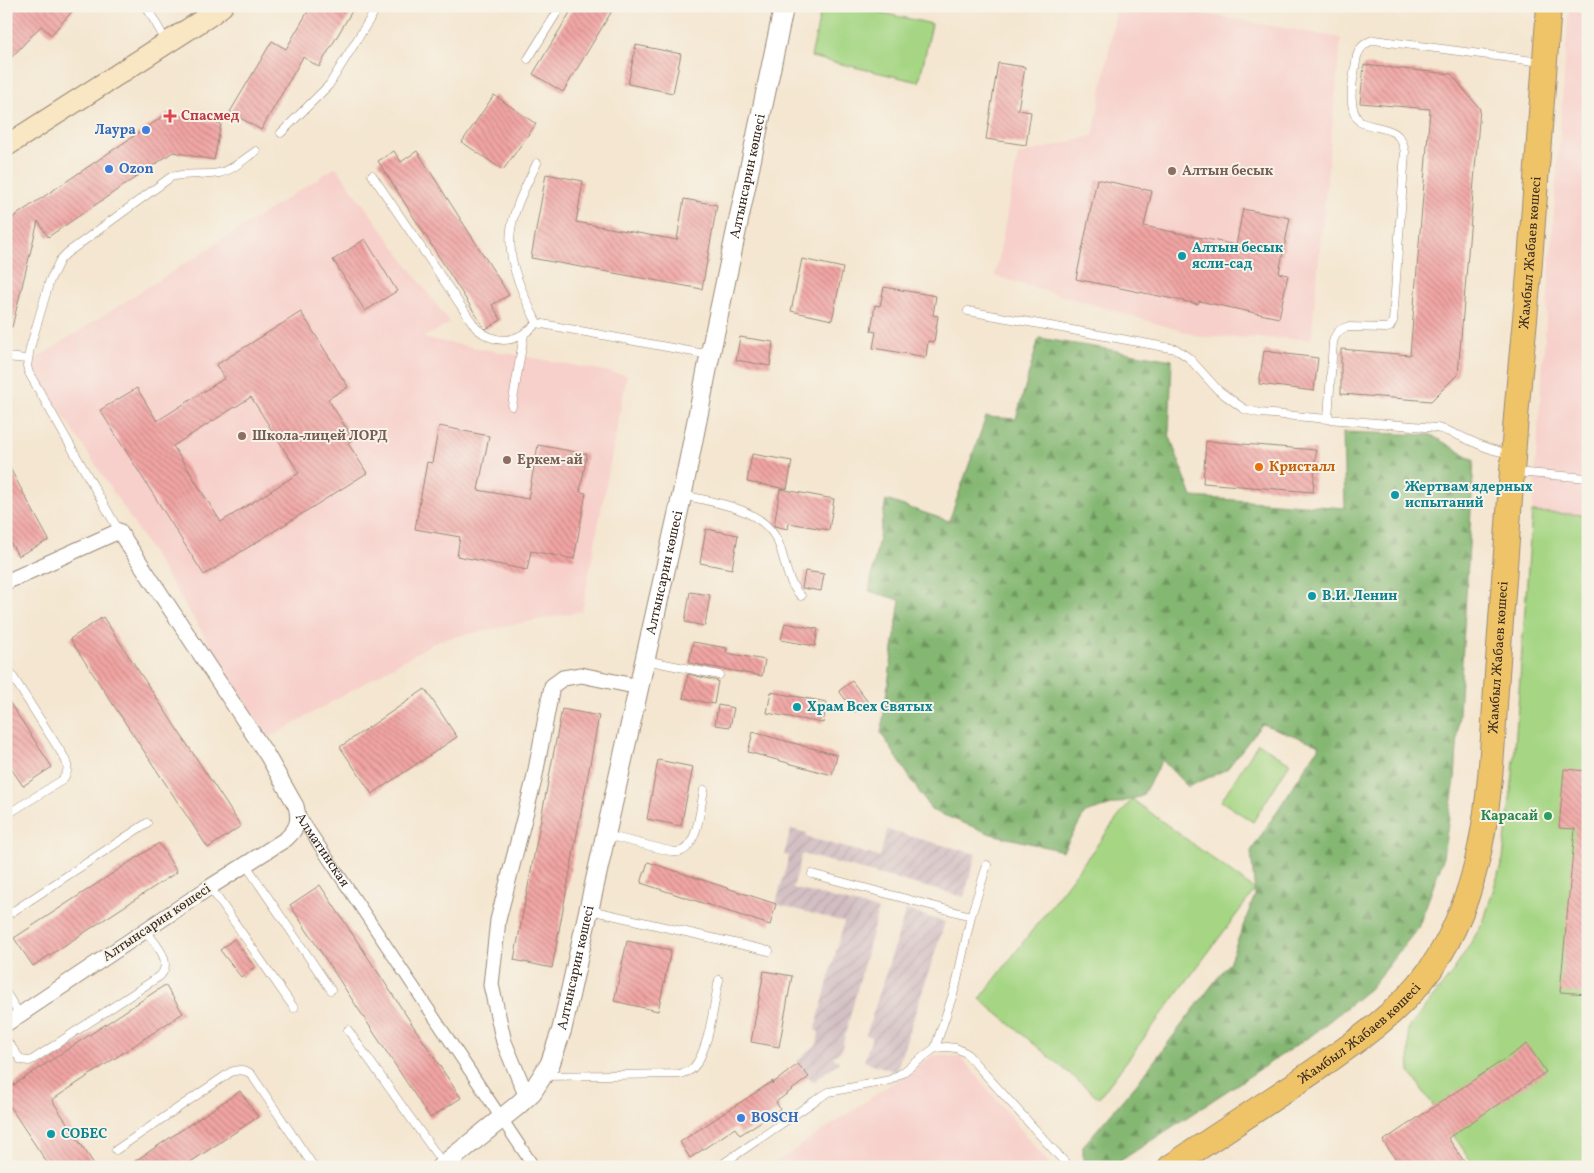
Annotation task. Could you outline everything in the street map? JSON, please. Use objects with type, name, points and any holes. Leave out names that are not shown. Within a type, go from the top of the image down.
[{"type":"main road","points":[[6,146],[168,43],[222,6]]},
{"type":"main road","name":"Жамбыл Жабаев көшесі","points":[[1170,1167],[1246,1118],[1370,1031],[1415,990],[1442,952],[1461,916],[1480,853],[1490,777],[1512,463],[1530,260],[1549,6]]},
{"type":"street","name":"Алтынсарин көшесі","points":[[443,1166],[527,1097],[544,1076],[562,1029],[682,495],[784,6]]},
{"type":"street","points":[[6,582],[119,531]]},
{"type":"street","name":"Алматинская","points":[[119,531],[267,755],[296,806],[299,815],[534,1167]]},
{"type":"street","points":[[527,1097],[504,1042],[491,985],[498,920],[534,780],[552,686],[563,678],[581,675],[639,687]]},
{"type":"street","name":"Алтынсарин көшесі","points":[[6,1024],[210,887],[286,839],[294,832],[299,815]]},
{"type":"lane","points":[[146,6],[168,43]]},
{"type":"lane","points":[[281,133],[329,86],[378,6]]},
{"type":"lane","points":[[528,59],[561,6]]},
{"type":"lane","points":[[1328,419],[1334,342],[1337,332],[1347,327],[1386,328],[1390,327],[1393,321],[1405,152],[1404,145],[1397,134],[1390,130],[1366,125],[1355,117],[1352,102],[1359,50],[1368,42],[1374,40],[1544,62]]},
{"type":"lane","points":[[119,531],[29,373],[28,359],[50,280],[55,268],[67,253],[171,177],[185,174],[213,174],[226,171],[256,150]]},
{"type":"lane","points":[[537,323],[516,276],[510,248],[510,231],[518,204],[538,163]]},
{"type":"lane","points":[[372,175],[476,328],[486,336],[497,340],[511,340],[524,334],[537,323]]},
{"type":"lane","points":[[968,311],[1176,349],[1189,358],[1218,390],[1244,409],[1260,413],[1437,428],[1452,431],[1498,452],[1512,463],[1588,478]]},
{"type":"lane","points":[[537,323],[710,355]]},
{"type":"lane","points":[[512,406],[524,334]]},
{"type":"lane","points":[[6,357],[28,359]]},
{"type":"lane","points":[[682,495],[733,506],[764,524],[777,539],[790,582],[801,596]]},
{"type":"lane","points":[[645,660],[719,674]]},
{"type":"lane","points":[[6,666],[64,757],[68,768],[68,773],[61,781],[6,815]]},
{"type":"lane","points":[[606,835],[674,852],[683,851],[690,845],[695,835],[704,790]]},
{"type":"lane","points":[[6,916],[147,823]]},
{"type":"lane","points":[[935,1048],[956,985],[972,916],[987,864]]},
{"type":"lane","points":[[246,865],[331,990]]},
{"type":"lane","points":[[812,874],[972,916]]},
{"type":"lane","points":[[210,887],[294,1008]]},
{"type":"lane","points":[[590,910],[769,951]]},
{"type":"lane","points":[[6,1040],[21,1060],[32,1060],[160,976],[165,968],[165,959],[146,931]]},
{"type":"lane","points":[[544,1076],[679,1074],[689,1071],[698,1061],[705,1045],[719,980]]},
{"type":"lane","points":[[6,994],[20,1015]]},
{"type":"lane","points":[[348,1030],[443,1166]]},
{"type":"lane","points":[[724,1163],[829,1092],[890,1080],[935,1048],[946,1047],[956,1048],[966,1053],[1069,1167]]},
{"type":"lane","points":[[116,1150],[231,1072],[246,1070],[314,1167]]},
{"type":"shaded area","name":"Алтын бесык","points":[[1117,6],[1159,6],[1341,38],[1311,339],[1202,337],[995,276],[1018,155],[1093,136]]},
{"type":"shaded area","points":[[1569,6],[1588,6],[1588,515],[1532,512]]},
{"type":"shaded area","name":"Школа-лицей ЛОРД","points":[[336,167],[450,323],[423,338],[627,375],[582,611],[439,640],[269,738],[125,510],[29,363]]},
{"type":"shaded area","points":[[791,829],[807,833],[806,837],[880,857],[887,830],[976,854],[964,897],[802,854],[793,888],[878,910],[841,1051],[833,1057],[839,1062],[813,1082],[796,1062],[817,1044],[819,1032],[815,1030],[844,922],[776,904],[789,856],[784,855]]},
{"type":"shaded area","points":[[906,910],[945,922],[896,1072],[864,1061],[872,1037],[866,1035]]},
{"type":"shaded area","points":[[934,1055],[961,1057],[1052,1167],[769,1167]]},
{"type":"green space","points":[[822,6],[852,6],[932,24],[919,82],[811,57]]},
{"type":"green space","points":[[1039,338],[1172,360],[1169,434],[1192,497],[1345,508],[1343,432],[1431,435],[1474,460],[1455,780],[1442,862],[1418,928],[1369,989],[1312,1035],[1111,1167],[1083,1167],[1083,1146],[1142,1077],[1229,963],[1255,895],[1251,851],[1320,745],[1262,724],[1227,769],[1188,787],[1162,760],[1142,796],[1085,813],[1063,851],[991,834],[931,810],[881,733],[900,600],[869,591],[886,500],[949,521],[986,417],[1016,419]]},
{"type":"green space","name":"Карасай","points":[[1532,512],[1588,515],[1588,1167],[1475,1167],[1410,1072],[1408,1029],[1453,972],[1483,923],[1503,859],[1513,774]]},
{"type":"green space","points":[[1258,743],[1290,763],[1253,822],[1221,801]]},
{"type":"green space","points":[[1132,799],[1255,890],[1099,1098],[980,999]]},
{"type":"building","points":[[6,6],[77,6],[51,35],[41,26],[6,63]]},
{"type":"building","points":[[311,6],[355,6],[319,67],[303,57],[261,130],[230,112],[272,41],[286,49]]},
{"type":"building","points":[[574,6],[615,6],[563,92],[533,74]]},
{"type":"building","points":[[636,45],[681,54],[673,93],[628,84]]},
{"type":"building","points":[[998,63],[1025,67],[1018,110],[1031,112],[1026,145],[986,139]]},
{"type":"building","points":[[1364,65],[1451,74],[1480,109],[1458,374],[1431,401],[1341,394],[1341,349],[1410,355],[1430,109],[1360,103]]},
{"type":"building","points":[[494,95],[536,124],[503,170],[462,142]]},
{"type":"building","points":[[168,113],[221,124],[214,160],[173,152],[48,237],[38,221],[12,327],[6,326],[6,222]]},
{"type":"building","points":[[394,151],[401,162],[417,151],[509,295],[492,305],[501,320],[486,329],[378,161]]},
{"type":"building","points":[[546,174],[583,181],[576,222],[677,240],[684,199],[717,205],[702,289],[531,258]]},
{"type":"building","name":"Алтын бесык ясли-сад","points":[[1097,179],[1152,191],[1144,226],[1236,245],[1243,209],[1290,218],[1279,273],[1288,275],[1279,318],[1199,301],[1198,304],[1076,279]]},
{"type":"building","points":[[365,239],[397,291],[365,311],[333,260]]},
{"type":"building","points":[[802,259],[843,268],[832,320],[791,311]]},
{"type":"building","points":[[884,287],[936,296],[933,315],[938,316],[934,342],[928,341],[926,357],[873,348],[876,332],[871,331],[875,305],[880,306]]},
{"type":"building","points":[[301,312],[348,387],[328,399],[353,439],[348,443],[367,473],[204,575],[100,410],[137,388],[157,421],[225,378],[216,365]],"holes":[[[251,397],[299,473],[221,522],[173,446]]]},
{"type":"building","points":[[740,337],[773,342],[770,366],[736,360]]},
{"type":"building","points":[[1264,351],[1318,358],[1314,391],[1259,384]]},
{"type":"building","points":[[439,426],[489,436],[478,490],[528,499],[538,445],[587,454],[580,492],[586,493],[574,559],[531,551],[527,570],[457,556],[460,537],[415,529],[427,462],[432,463]]},
{"type":"building","name":"Кристалл","points":[[1206,441],[1316,450],[1313,492],[1203,483]]},
{"type":"building","points":[[752,454],[792,461],[787,489],[747,482]]},
{"type":"building","points":[[6,461],[49,540],[18,556],[6,534]]},
{"type":"building","points":[[780,489],[834,499],[829,530],[789,523],[788,529],[774,526]]},
{"type":"building","points":[[706,529],[738,535],[732,569],[700,563]]},
{"type":"building","points":[[805,571],[824,574],[821,591],[802,588]]},
{"type":"building","points":[[690,592],[710,595],[705,626],[685,622]]},
{"type":"building","points":[[103,617],[241,826],[208,848],[70,639]]},
{"type":"building","points":[[785,623],[818,629],[815,646],[781,640]]},
{"type":"building","points":[[693,642],[727,648],[726,653],[765,660],[762,676],[689,663]]},
{"type":"building","points":[[688,674],[718,681],[714,704],[683,698]]},
{"type":"building","points":[[852,681],[868,702],[855,712],[839,691]]},
{"type":"building","points":[[425,689],[457,737],[372,794],[340,747]]},
{"type":"building","name":"Храм Всех Святых","points":[[771,692],[827,702],[823,723],[767,713]]},
{"type":"building","points":[[6,697],[52,767],[23,786],[6,761]]},
{"type":"building","points":[[718,705],[734,708],[730,727],[715,725]]},
{"type":"building","points":[[562,709],[599,716],[552,968],[514,960]]},
{"type":"building","points":[[753,732],[837,755],[832,775],[748,752]]},
{"type":"building","points":[[658,760],[693,767],[681,826],[647,819]]},
{"type":"building","points":[[1564,769],[1588,771],[1588,994],[1560,992],[1575,829],[1559,828]]},
{"type":"building","points":[[159,843],[177,872],[33,966],[14,938]]},
{"type":"building","points":[[648,862],[776,904],[770,925],[641,883]]},
{"type":"building","points":[[320,885],[461,1098],[430,1118],[290,905]]},
{"type":"building","points":[[234,939],[255,967],[241,977],[220,950]]},
{"type":"building","points":[[627,941],[671,950],[658,1011],[614,1001]]},
{"type":"building","points":[[764,971],[792,976],[779,1047],[751,1042]]},
{"type":"building","points":[[165,985],[183,1013],[52,1100],[96,1167],[50,1167],[6,1101],[6,1090]]},
{"type":"building","points":[[1527,1044],[1546,1072],[1448,1138],[1468,1167],[1401,1167],[1383,1141]]},
{"type":"building","name":"BOSCH","points":[[798,1064],[809,1077],[776,1102],[780,1109],[740,1135],[735,1128],[690,1158],[680,1142],[773,1081],[772,1084]]},
{"type":"building","points":[[240,1091],[258,1117],[183,1167],[126,1167]]},
{"type":"place","name":"Спасмед","points":[[170,116]]},
{"type":"place","name":"Лаура","points":[[146,130]]},
{"type":"place","name":"Ozon","points":[[109,169]]},
{"type":"place","name":"Алтын бесык","points":[[1172,171]]},
{"type":"place","name":"Алтын бесык ясли-сад","points":[[1182,256]]},
{"type":"place","name":"Школа-лицей ЛОРД","points":[[242,436]]},
{"type":"place","name":"Еркем-ай","points":[[507,460]]},
{"type":"place","name":"Кристалл","points":[[1259,467]]},
{"type":"place","name":"Жертвам ядерных испытаний","points":[[1395,495]]},
{"type":"place","name":"В.И. Ленин","points":[[1312,596]]},
{"type":"place","name":"Храм Всех Святых","points":[[797,707]]},
{"type":"place","name":"Карасай","points":[[1548,816]]},
{"type":"place","name":"BOSCH","points":[[741,1118]]},
{"type":"place","name":"СОБЕС","points":[[51,1134]]}]
